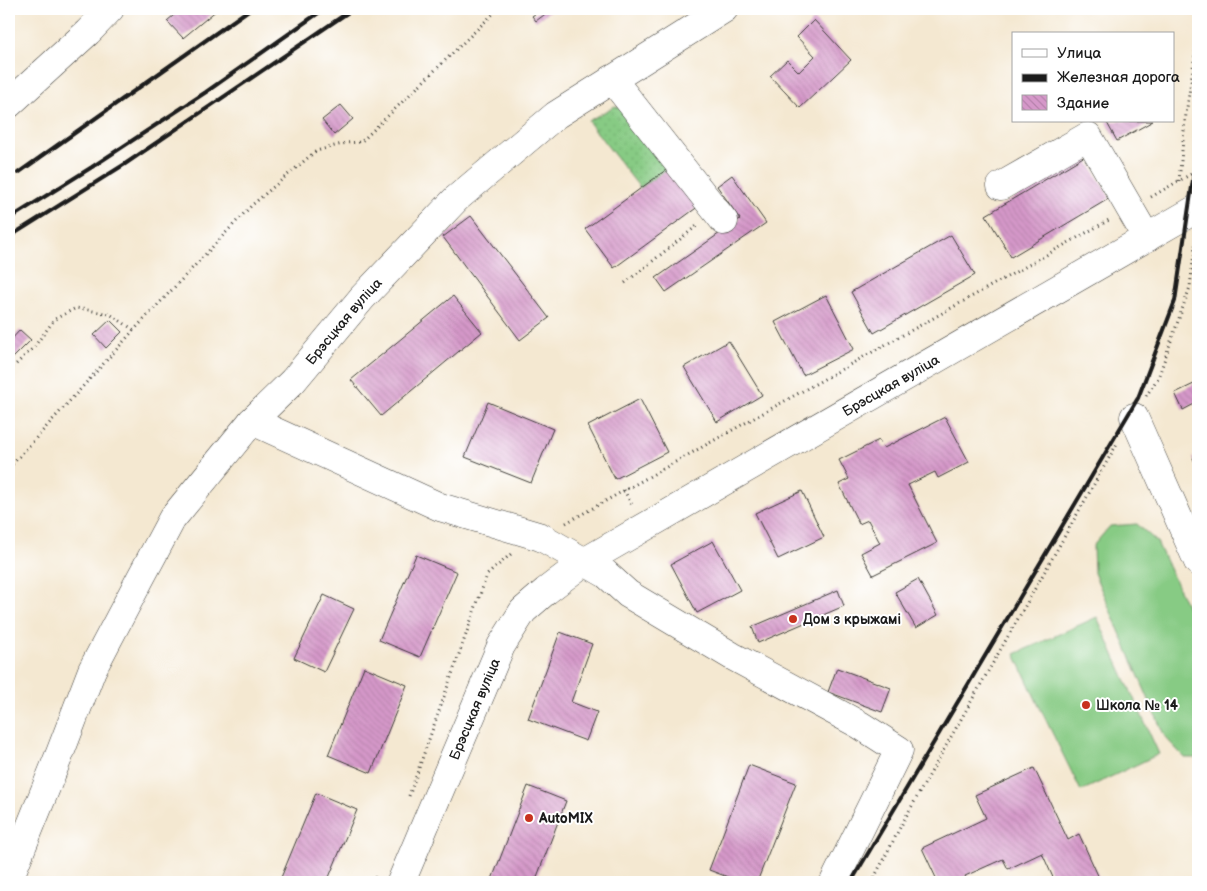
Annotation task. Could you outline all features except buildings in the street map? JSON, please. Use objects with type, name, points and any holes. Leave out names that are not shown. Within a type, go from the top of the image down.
[{"type":"street","points":[[9,104],[88,32],[110,9]]},
{"type":"street","name":"Брэсцкая вуліца","points":[[9,879],[92,670],[144,570],[172,519],[252,421],[293,381],[362,298],[456,199],[556,116],[724,9]]},
{"type":"street","points":[[612,79],[720,216]]},
{"type":"street","points":[[1001,186],[1088,136],[1146,238]]},
{"type":"street","name":"Брэсцкая вуліца","points":[[390,874],[501,646],[523,611],[546,590],[584,562],[1198,208]]},
{"type":"street","points":[[1134,417],[1198,562]]},
{"type":"street","points":[[252,421],[440,508],[541,537],[606,574],[628,594],[732,656],[860,725],[899,750],[834,882]]},
{"type":"path","points":[[9,468],[134,330],[252,205],[316,151],[346,143],[361,142],[498,9]]},
{"type":"path","points":[[1179,181],[1198,34]]},
{"type":"path","points":[[407,802],[487,575],[516,549],[541,537],[1198,170]]},
{"type":"path","points":[[625,284],[720,216]]},
{"type":"path","points":[[872,882],[904,820],[1158,378],[1190,287],[1195,245]]},
{"type":"path","points":[[9,371],[34,346],[55,319],[76,308],[110,314],[134,330]]},
{"type":"path","points":[[373,882],[390,874]]},
{"type":"green space","points":[[615,106],[625,109],[670,167],[640,188],[588,121]]},
{"type":"green space","points":[[1137,524],[1157,542],[1198,631],[1198,758],[1185,758],[1165,737],[1094,573],[1093,546],[1110,526]]},
{"type":"green space","points":[[1097,617],[1159,754],[1081,791],[1015,654]]},
{"type":"railway","points":[[18,173],[250,9]]},
{"type":"railway","points":[[9,219],[206,92],[324,9]]},
{"type":"railway","points":[[9,237],[125,164],[353,9]]},
{"type":"railway","points":[[851,882],[1138,398],[1175,301],[1198,146]]},
{"type":"place","name":"Дом з крыжамі","points":[[793,619]]},
{"type":"place","name":"Школа № 14","points":[[1086,705]]},
{"type":"place","name":"AutoMIX","points":[[529,818]]}]
